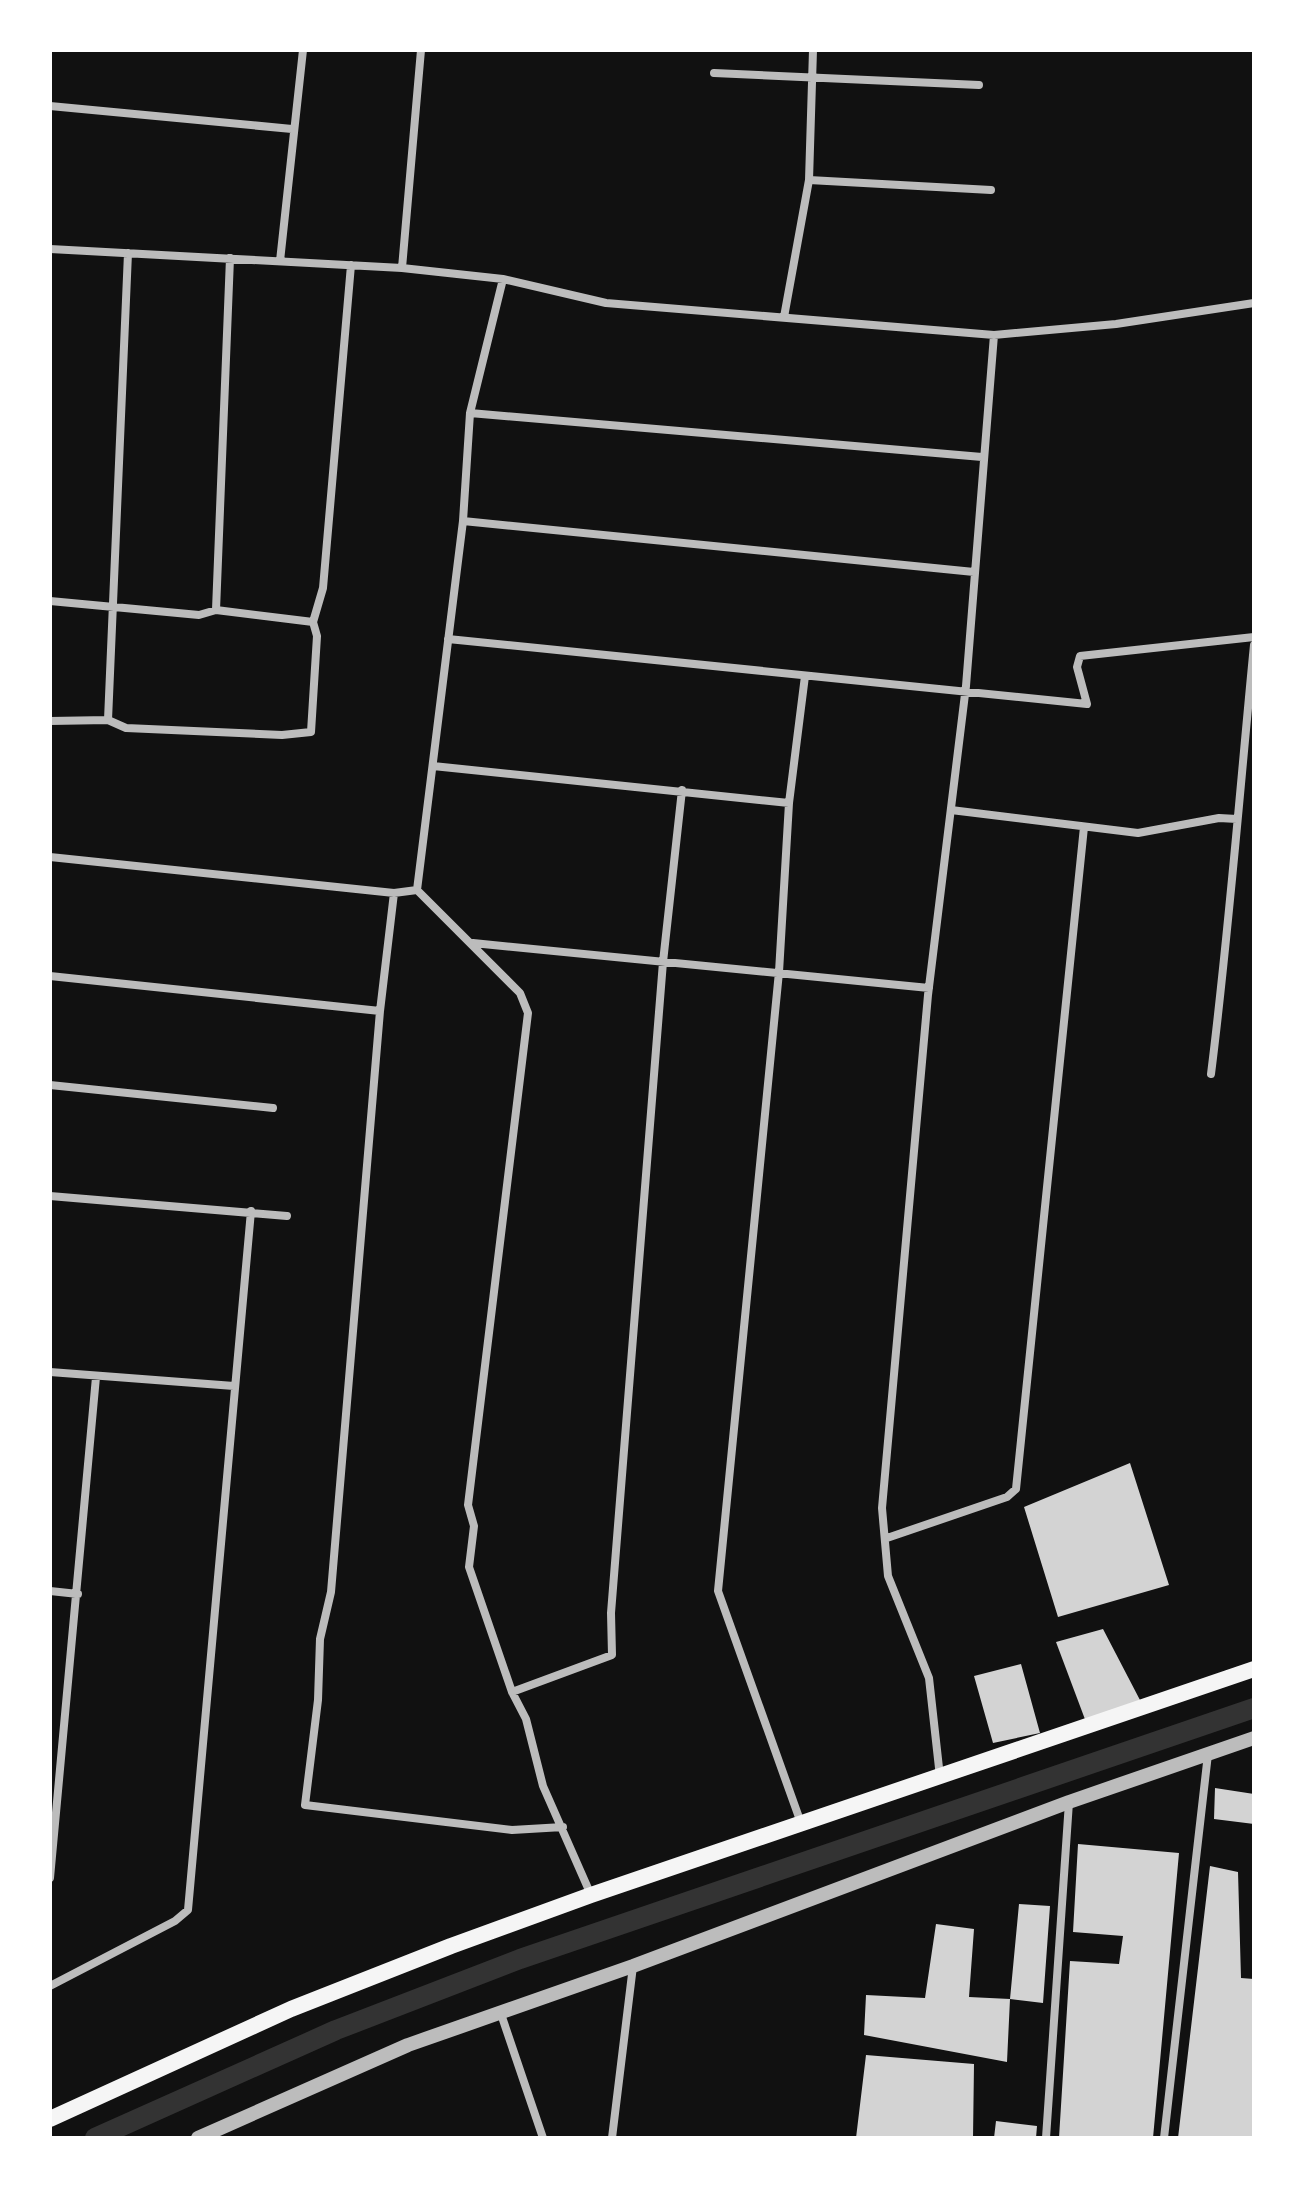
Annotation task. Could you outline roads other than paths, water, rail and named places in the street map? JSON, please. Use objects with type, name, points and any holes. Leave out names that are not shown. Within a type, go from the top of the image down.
[{"type":"main road","points":[[50,2119],[291,2009],[591,1895],[1254,1669]]},
{"type":"street","points":[[280,261],[303,50]]},
{"type":"street","points":[[402,268],[421,50]]},
{"type":"street","points":[[784,317],[809,180],[813,50]]},
{"type":"street","points":[[714,73],[979,85]]},
{"type":"street","points":[[50,106],[292,129]]},
{"type":"street","points":[[809,180],[991,190]]},
{"type":"street","points":[[50,249],[402,268],[503,279],[606,303],[994,335],[1116,324],[1254,303]]},
{"type":"street","points":[[108,720],[128,253]]},
{"type":"street","points":[[216,610],[230,258]]},
{"type":"street","points":[[50,721],[108,720],[126,728],[282,735],[311,732],[317,636],[313,622],[323,588],[351,265]]},
{"type":"street","points":[[417,890],[463,521],[470,413],[503,279]]},
{"type":"street","points":[[940,1778],[929,1678],[888,1576],[882,1508],[929,988],[966,690],[994,335]]},
{"type":"street","points":[[470,413],[982,457]]},
{"type":"street","points":[[463,521],[974,572]]},
{"type":"street","points":[[50,601],[199,615],[216,610],[313,622]]},
{"type":"street","points":[[448,639],[1087,704],[1077,667],[1080,656],[1254,637]]},
{"type":"street","points":[[1211,1074],[1234,891],[1237,819],[1254,645]]},
{"type":"street","points":[[801,1824],[718,1591],[779,972],[789,803],[805,676]]},
{"type":"street","points":[[433,766],[789,803]]},
{"type":"street","points":[[512,1692],[612,1655],[611,1613],[663,962],[682,790]]},
{"type":"street","points":[[951,810],[1138,833],[1219,818],[1237,819]]},
{"type":"street","points":[[887,1538],[1007,1497],[1016,1489],[1084,827]]},
{"type":"street","points":[[50,857],[394,893],[417,890]]},
{"type":"street","points":[[417,890],[520,993],[528,1013],[468,1505],[474,1526],[469,1567],[512,1692],[526,1719],[543,1786],[591,1895]]},
{"type":"street","points":[[394,893],[380,1011],[331,1592],[320,1639],[318,1700],[305,1805],[512,1830],[563,1827]]},
{"type":"street","points":[[473,943],[929,988]]},
{"type":"street","points":[[50,976],[380,1011]]},
{"type":"street","points":[[50,1085],[273,1108]]},
{"type":"street","points":[[50,1196],[287,1216]]},
{"type":"street","points":[[50,1986],[175,1921],[188,1910],[251,1211]]},
{"type":"street","points":[[50,1372],[234,1386]]},
{"type":"street","points":[[50,1878],[53,1780],[78,1594],[96,1377]]},
{"type":"street","points":[[50,1591],[78,1594]]},
{"type":"street","points":[[198,2138],[408,2045],[633,1966],[1069,1802],[1254,1738]]},
{"type":"street","points":[[1164,2138],[1208,1754]]},
{"type":"street","points":[[1046,2138],[1069,1802]]},
{"type":"street","points":[[612,2138],[633,1966]]},
{"type":"street","points":[[501,2014],[543,2138]]},
{"type":"waterway","points":[[95,2138],[336,2030],[520,1959],[1254,1708]]}]
